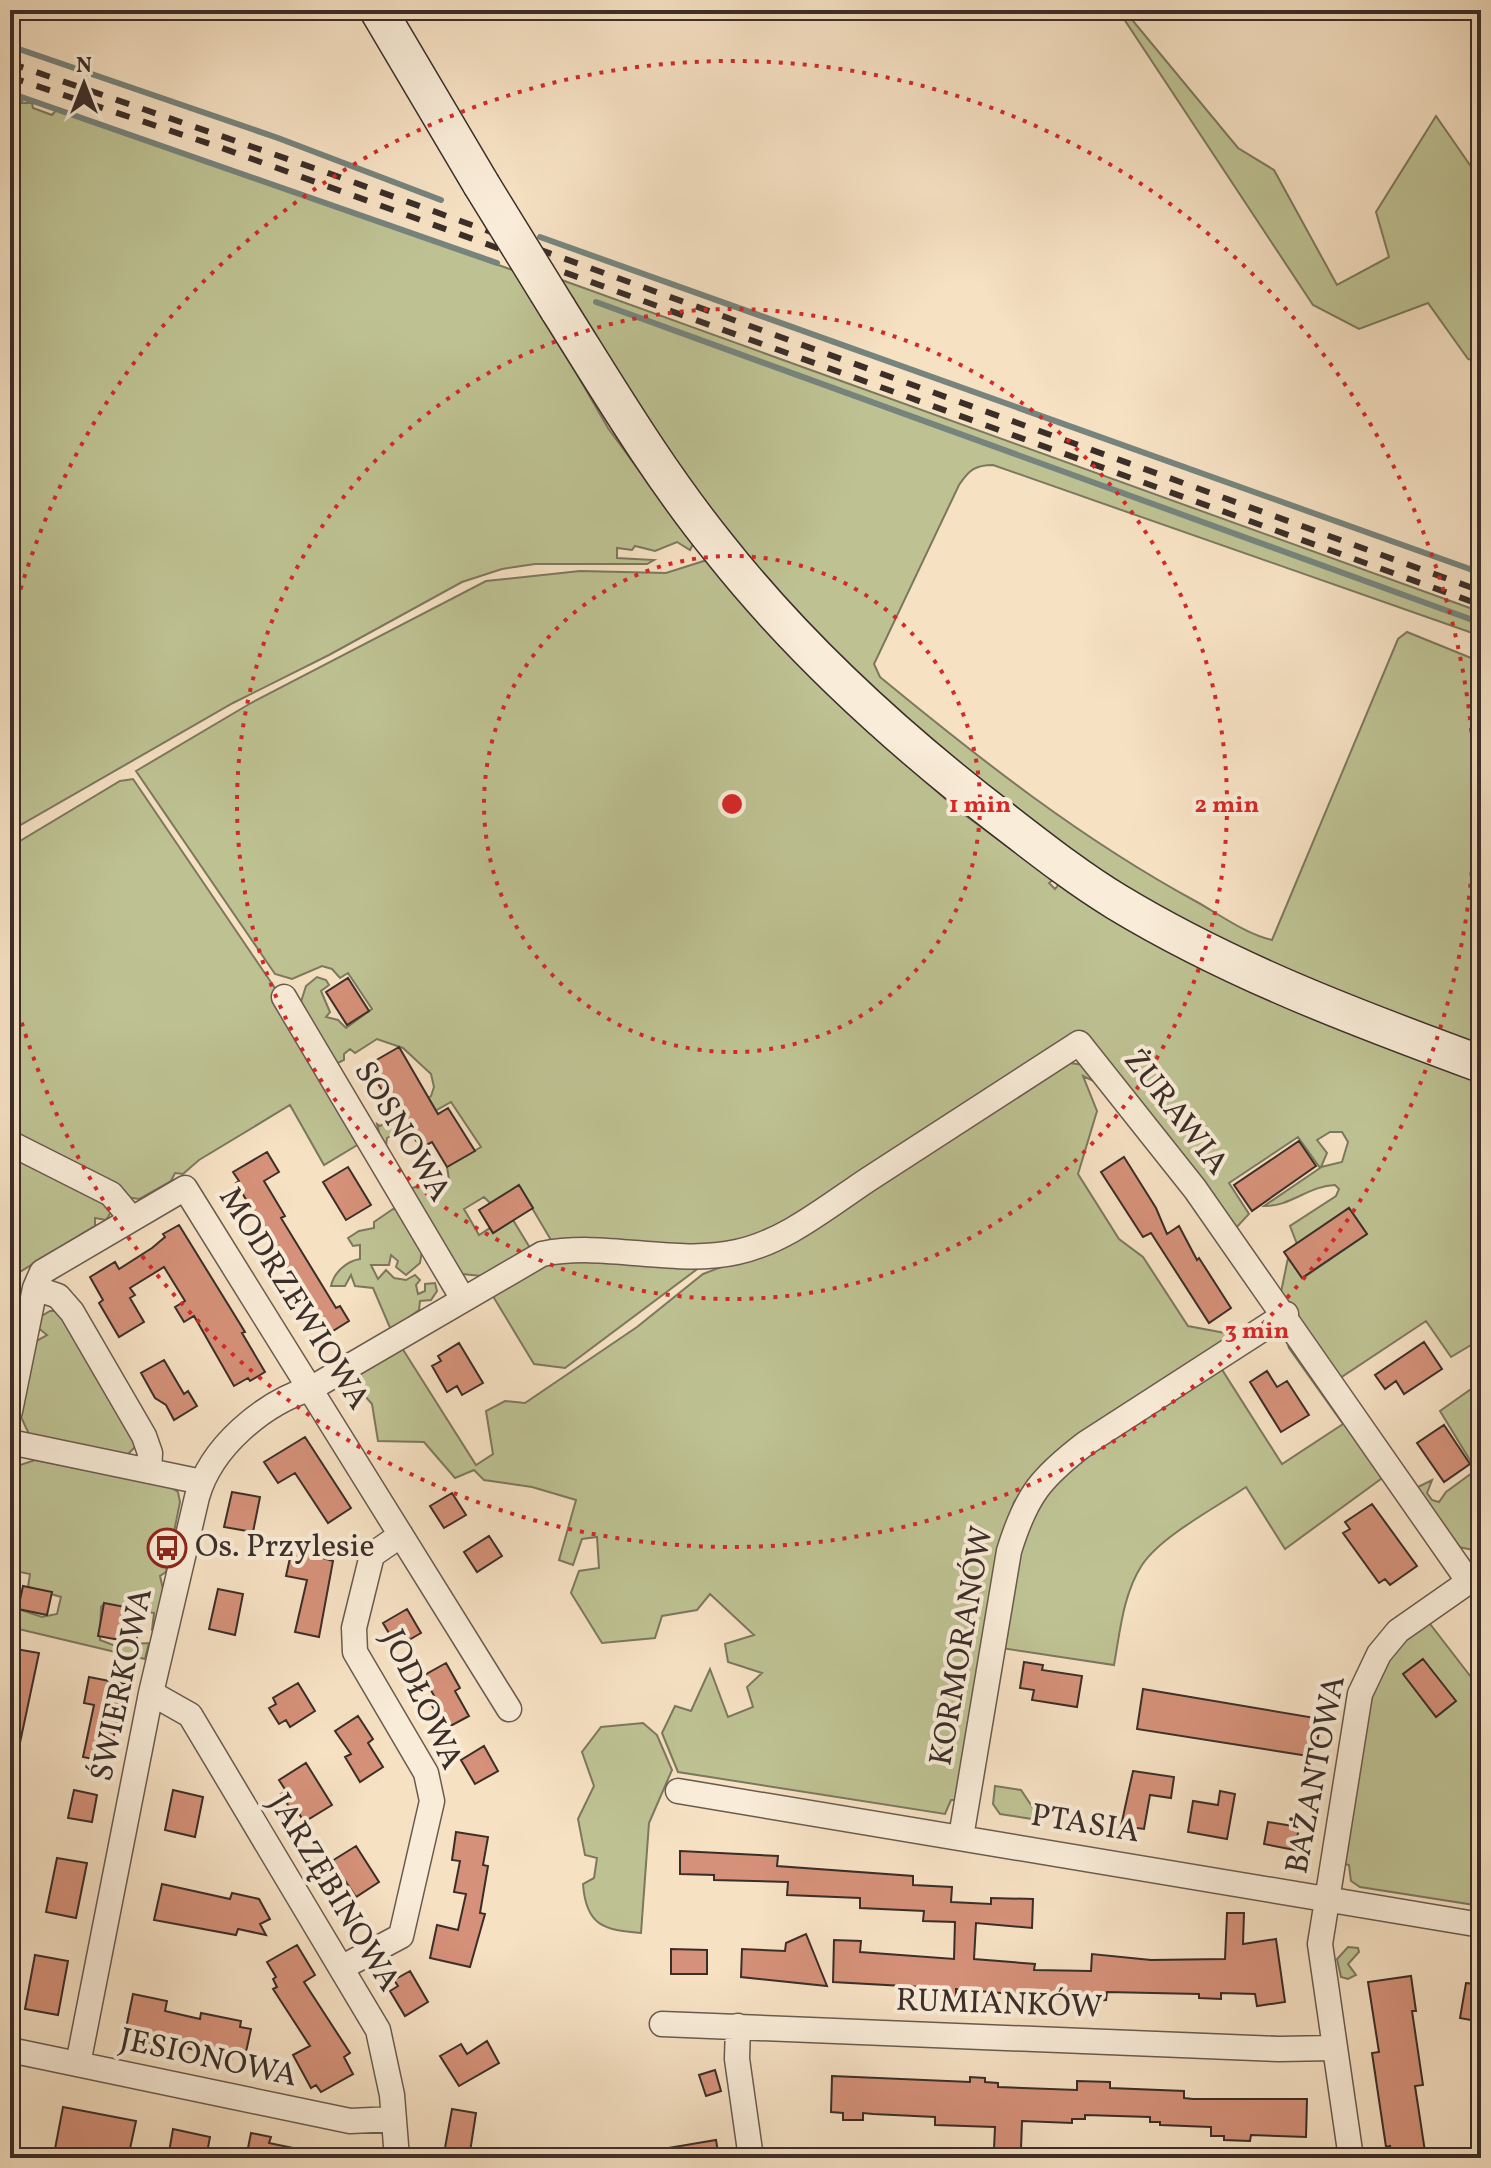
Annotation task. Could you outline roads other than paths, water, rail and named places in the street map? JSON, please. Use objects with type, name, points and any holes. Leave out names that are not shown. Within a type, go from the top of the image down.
[{"type":"main road","points":[[378,10],[481,184],[637,435],[718,548],[769,608],[857,699],[936,769],[1116,901],[1294,993],[1481,1064]]},
{"type":"street","name":"SOSNOWA","points":[[284,997],[463,1299]]},
{"type":"street","name":"ŻURAWIA","points":[[702,1254],[745,1250],[789,1231],[1079,1043],[1195,1189],[1475,1578]]},
{"type":"street","points":[[10,1143],[111,1194],[132,1219]]},
{"type":"street","name":"MODRZEWIOWA","points":[[10,1411],[40,1275],[49,1265],[185,1188],[509,1709]]},
{"type":"street","name":"ŚWIERKOWA","points":[[78,2064],[151,1693],[202,1482],[228,1443],[244,1428],[293,1395],[312,1388],[542,1254],[580,1250],[702,1254]]},
{"type":"street","points":[[35,1288],[58,1296],[72,1312],[144,1436],[150,1453],[149,1471]]},
{"type":"street","name":"KORMORANÓW","points":[[961,1837],[1009,1551],[1023,1508],[1057,1465],[1086,1443],[1286,1314]]},
{"type":"street","points":[[10,1442],[202,1482]]},
{"type":"street","name":"JODŁOWA","points":[[341,1968],[401,1936],[432,1801],[426,1773],[355,1652],[354,1628],[372,1555],[401,1535]]},
{"type":"street","name":"BAŻANTOWA","points":[[1351,2158],[1320,1944],[1357,1709],[1365,1680],[1379,1654],[1398,1631],[1475,1578]]},
{"type":"street","name":"JARZĘBINOWA","points":[[151,1693],[190,1715],[378,2030],[394,2119],[397,2158]]},
{"type":"street","name":"PTASIA","points":[[678,1791],[1481,1925]]},
{"type":"street","name":"RUMIANKÓW","points":[[662,2024],[1279,2049],[1334,2048]]},
{"type":"street","points":[[738,2026],[737,2059],[751,2158]]},
{"type":"street","name":"JESIONOWA","points":[[10,2050],[350,2121],[394,2119]]},
{"type":"waterway","points":[[10,46],[278,138],[441,200]]},
{"type":"waterway","points":[[10,93],[497,263]]},
{"type":"waterway","points":[[540,237],[1481,573]]},
{"type":"waterway","points":[[596,302],[1481,623]]},
{"type":"railway","points":[[10,63],[331,174],[1481,591]]},
{"type":"railway","points":[[10,77],[222,148],[1481,605]]},
{"type":"place","name":"Os. Przylesie","points":[[167,1548]]}]
